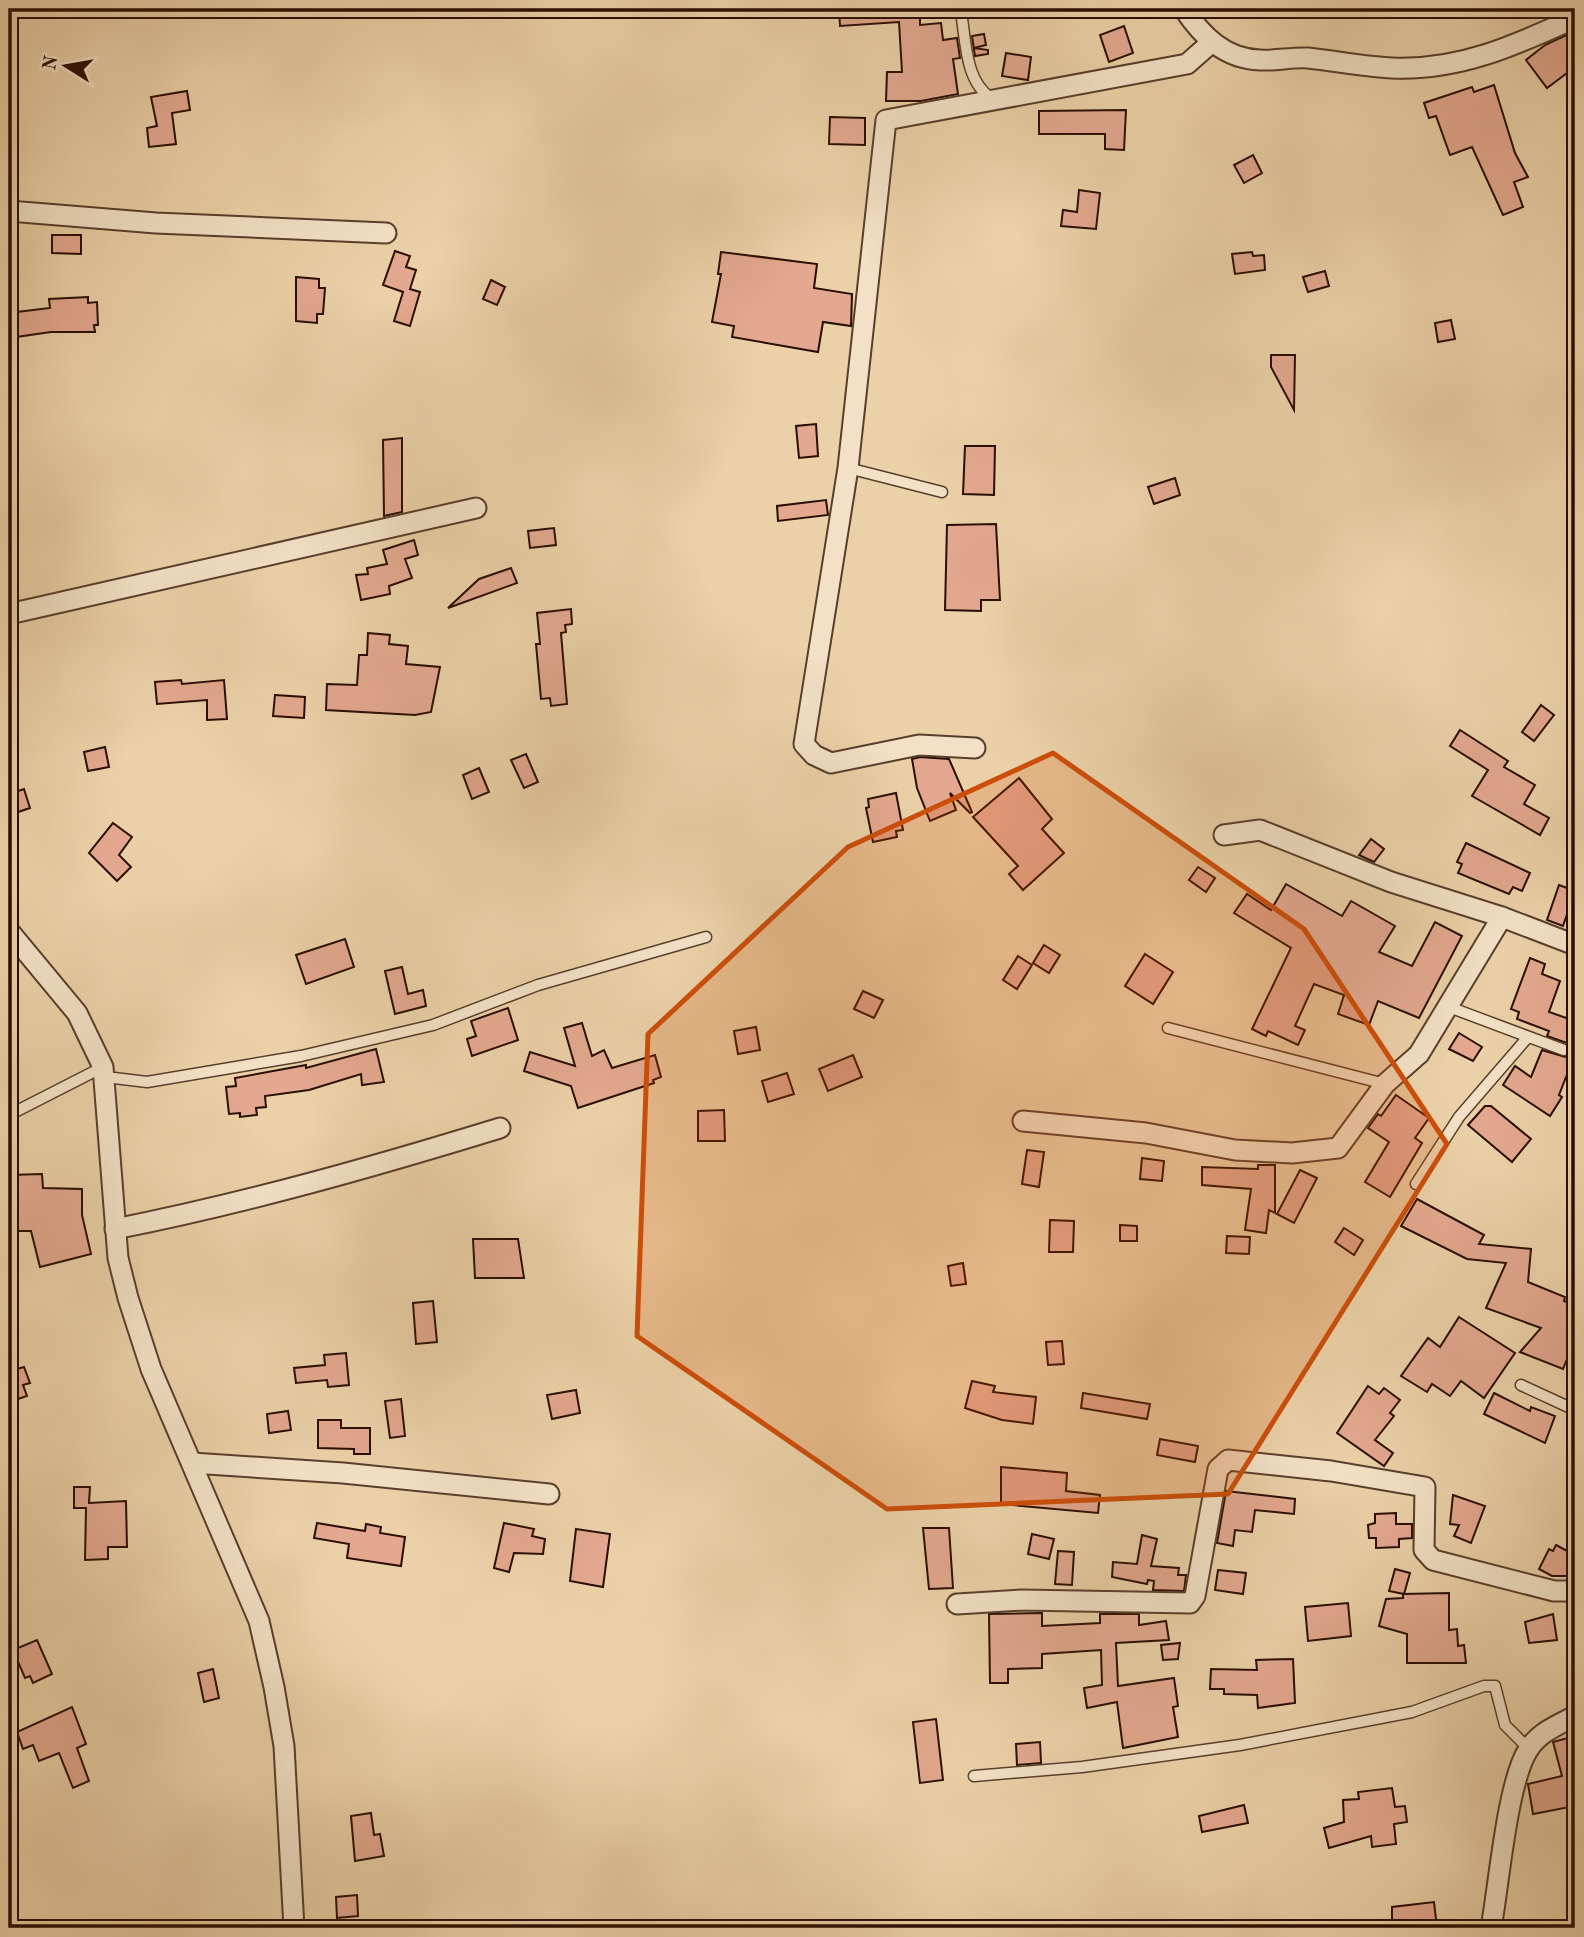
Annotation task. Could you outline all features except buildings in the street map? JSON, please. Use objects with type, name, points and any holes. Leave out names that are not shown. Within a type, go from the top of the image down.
[{"type":"street","points":[[1190,13],[1212,42],[1231,55],[1258,61],[1304,58],[1394,69],[1461,63],[1499,53],[1575,18]]},
{"type":"street","points":[[975,748],[919,745],[831,763],[814,755],[804,744],[848,468],[886,120],[1187,64],[1212,42]]},
{"type":"street","points":[[9,211],[156,223],[386,233]]},
{"type":"street","points":[[9,614],[476,508]]},
{"type":"street","points":[[1224,835],[1260,830],[1391,883],[1502,917],[1575,945]]},
{"type":"street","points":[[1023,1121],[1146,1133],[1235,1150],[1292,1153],[1338,1148],[1385,1084],[1419,1054],[1502,917]]},
{"type":"street","points":[[9,931],[77,1013],[104,1072],[118,1258],[132,1310],[151,1368],[258,1621],[274,1687],[284,1746],[294,1928]]},
{"type":"street","points":[[115,1229],[195,1213],[352,1172],[500,1128]]},
{"type":"street","points":[[957,1604],[1022,1600],[1190,1602],[1195,1596],[1218,1469],[1228,1460],[1331,1471],[1425,1487],[1424,1550],[1433,1560],[1554,1591],[1575,1591]]},
{"type":"street","points":[[192,1463],[343,1473],[549,1494]]},
{"type":"street","points":[[1491,1928],[1517,1772],[1529,1749],[1544,1732],[1575,1716]]},
{"type":"lane","points":[[961,12],[972,76],[979,90],[994,100]]},
{"type":"lane","points":[[848,468],[942,492]]},
{"type":"lane","points":[[9,1115],[104,1072],[147,1082],[302,1056],[433,1025],[538,985],[706,937]]},
{"type":"lane","points":[[1449,1007],[1564,1051]]},
{"type":"lane","points":[[1168,1028],[1385,1084]]},
{"type":"lane","points":[[1416,1184],[1459,1117],[1528,1037]]},
{"type":"lane","points":[[1521,1385],[1575,1410]]},
{"type":"lane","points":[[974,1776],[1082,1767],[1240,1745],[1412,1712],[1485,1686],[1495,1686],[1505,1725],[1529,1749]]},
{"type":"highlighted area","points":[[1053,753],[1304,929],[1447,1144],[1228,1494],[887,1509],[637,1336],[648,1034],[848,847]]}]
